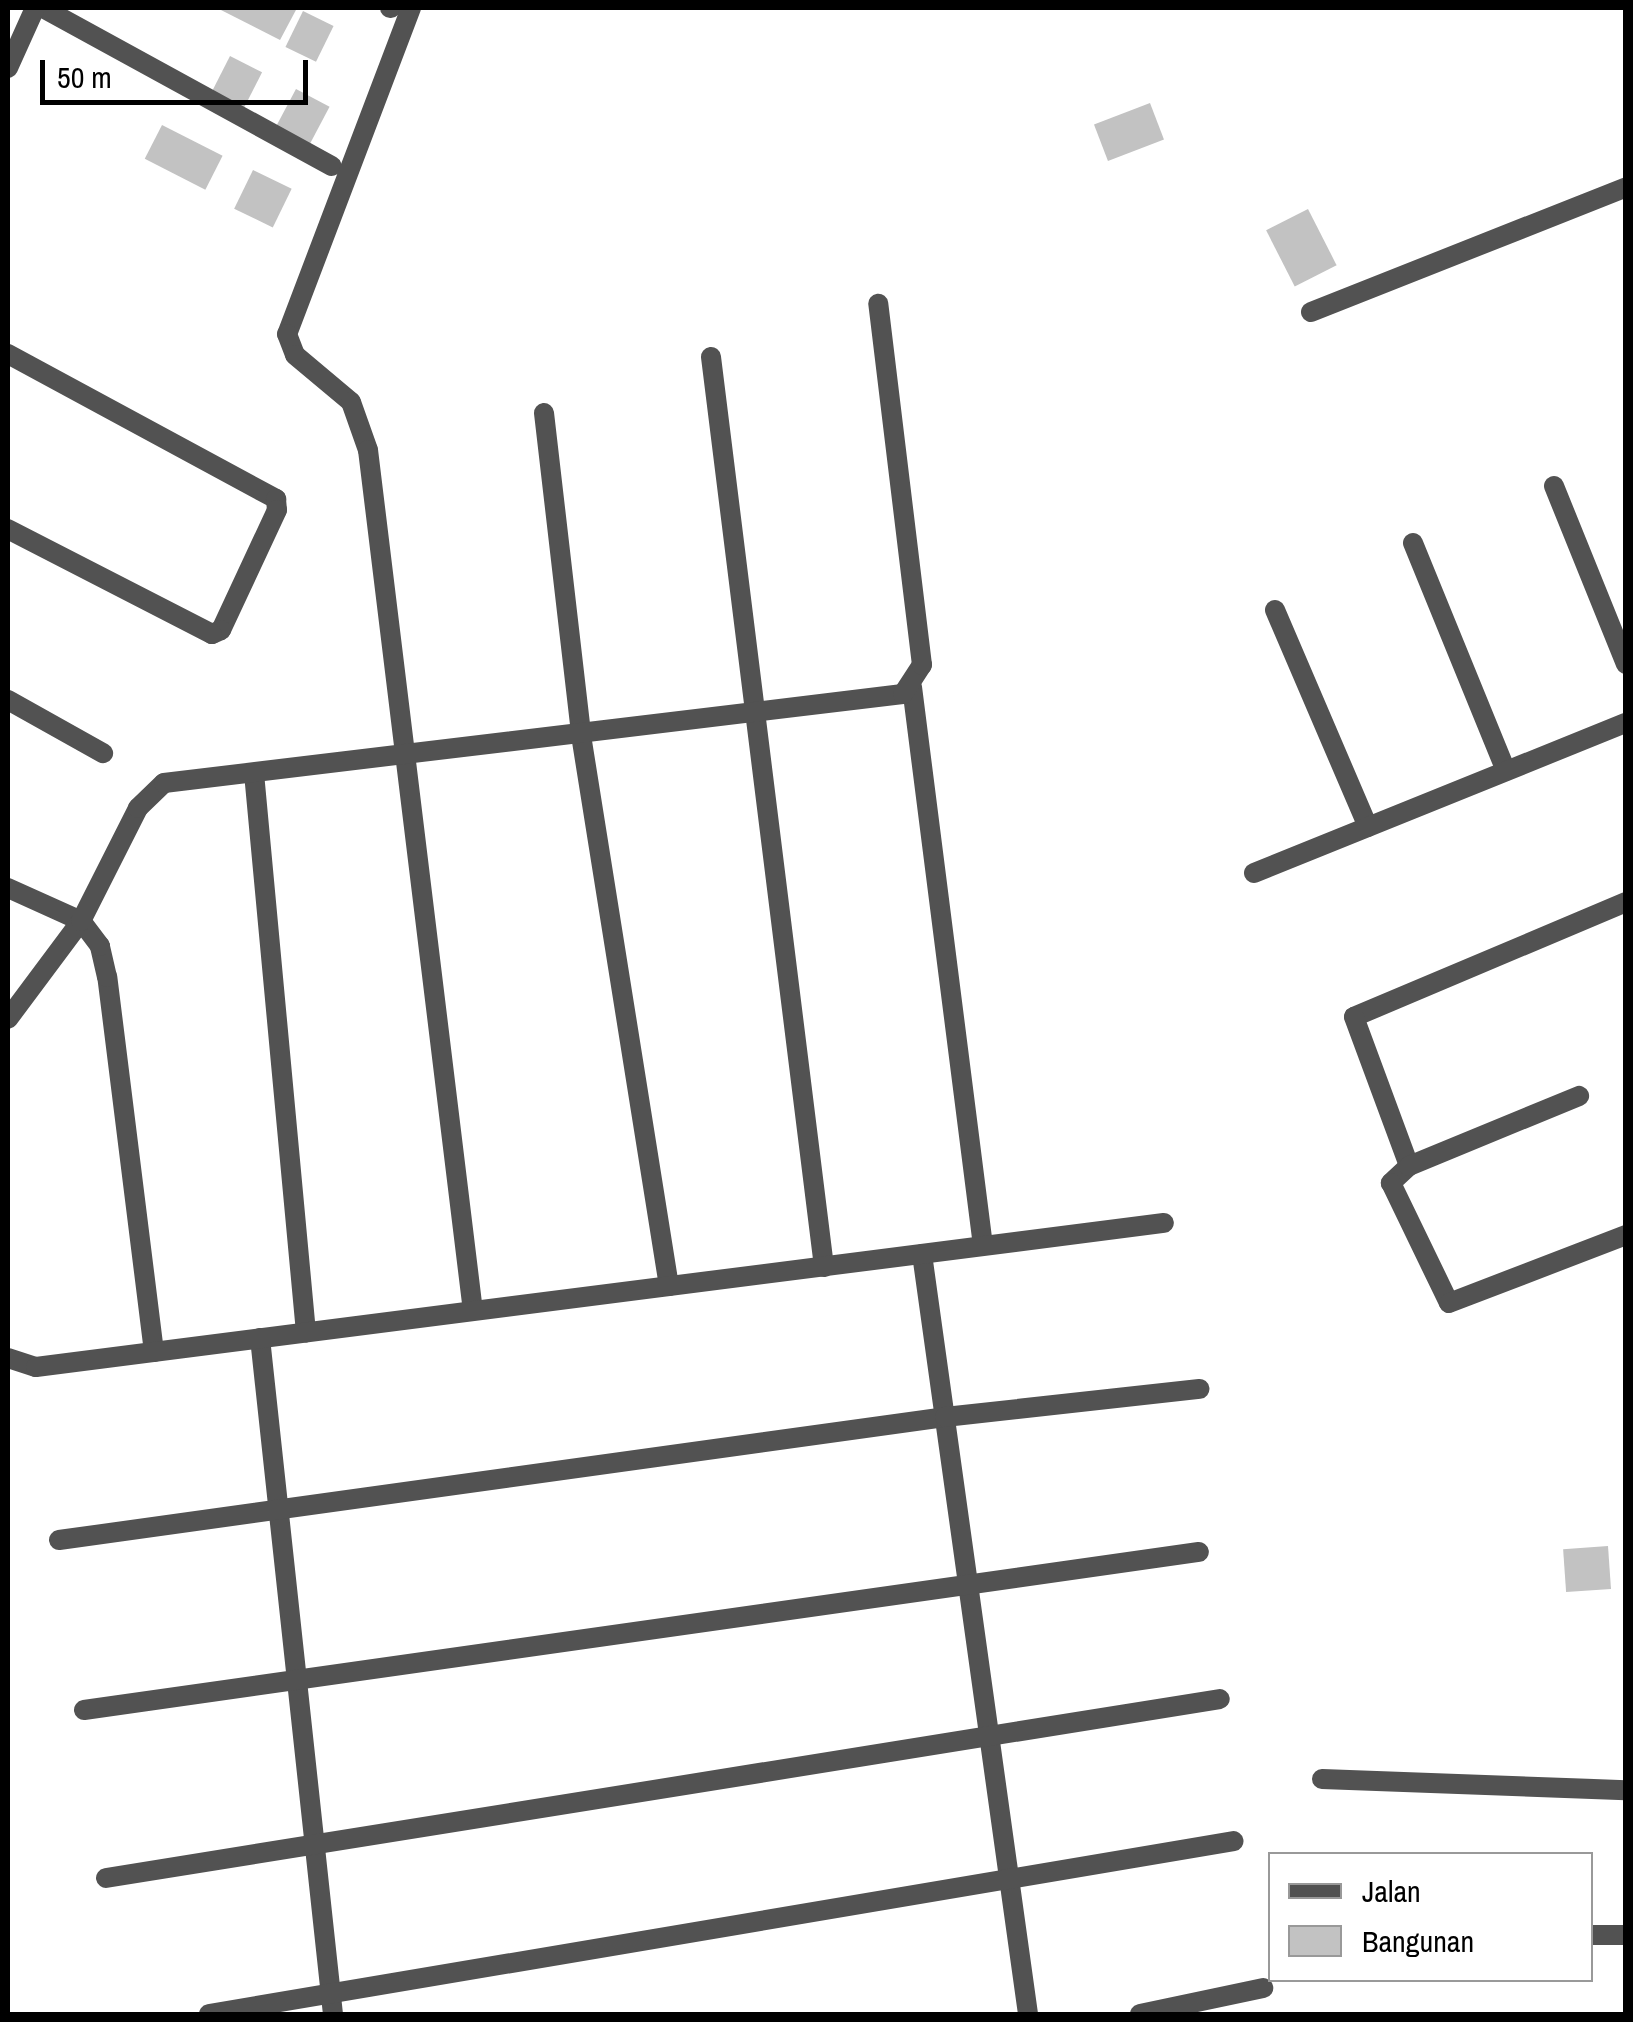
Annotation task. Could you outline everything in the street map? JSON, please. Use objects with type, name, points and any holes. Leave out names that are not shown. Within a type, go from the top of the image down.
[{"type":"street","points":[[8,68],[35,8]]},
{"type":"street","points":[[43,8],[332,166]]},
{"type":"street","points":[[410,8],[288,334],[294,355],[337,386],[360,421],[409,756],[473,1311]]},
{"type":"street","points":[[1311,312],[1626,187]]},
{"type":"street","points":[[878,304],[921,650],[912,687],[983,1246]]},
{"type":"street","points":[[8,354],[276,499],[278,510],[220,630],[212,634],[8,529]]},
{"type":"street","points":[[711,356],[824,1267]]},
{"type":"street","points":[[544,413],[581,735],[669,1286]]},
{"type":"street","points":[[1554,486],[1626,664]]},
{"type":"street","points":[[1413,543],[1506,772]]},
{"type":"street","points":[[1275,610],[1368,827]]},
{"type":"street","points":[[8,1018],[81,920],[138,808],[164,783],[892,698],[912,687]]},
{"type":"street","points":[[8,700],[103,752]]},
{"type":"street","points":[[1254,873],[1626,723]]},
{"type":"street","points":[[254,773],[306,1333]]},
{"type":"street","points":[[8,888],[81,920],[104,960],[154,1352]]},
{"type":"street","points":[[1408,1166],[1355,1015],[1626,902]]},
{"type":"street","points":[[1579,1096],[1408,1166],[1391,1183],[1449,1303],[1626,1235]]},
{"type":"street","points":[[8,1358],[36,1367],[1164,1224]]},
{"type":"street","points":[[922,1254],[1028,2014]]},
{"type":"street","points":[[260,1338],[332,2004]]},
{"type":"street","points":[[59,1540],[944,1417],[1199,1389]]},
{"type":"street","points":[[84,1710],[1200,1552]]},
{"type":"street","points":[[106,1878],[1220,1699]]},
{"type":"street","points":[[1322,1778],[1626,1790]]},
{"type":"street","points":[[209,2014],[332,2004],[1234,1841]]},
{"type":"street","points":[[1593,1935],[1626,1935]]},
{"type":"street","points":[[1140,2014],[1264,1988]]},
{"type":"building","points":[[217,8],[297,8],[280,40]]},
{"type":"building","points":[[303,11],[334,26],[316,62],[285,47]]},
{"type":"building","points":[[230,56],[262,72],[243,110],[211,93]]},
{"type":"building","points":[[296,89],[330,107],[310,144],[276,126]]},
{"type":"building","points":[[1150,103],[1164,139],[1108,161],[1094,125]]},
{"type":"building","points":[[162,125],[223,156],[205,190],[145,159]]},
{"type":"building","points":[[253,170],[292,189],[273,227],[234,209]]},
{"type":"building","points":[[1308,209],[1337,265],[1295,286],[1266,230]]},
{"type":"building","points":[[1608,1546],[1611,1589],[1566,1592],[1563,1549]]}]
